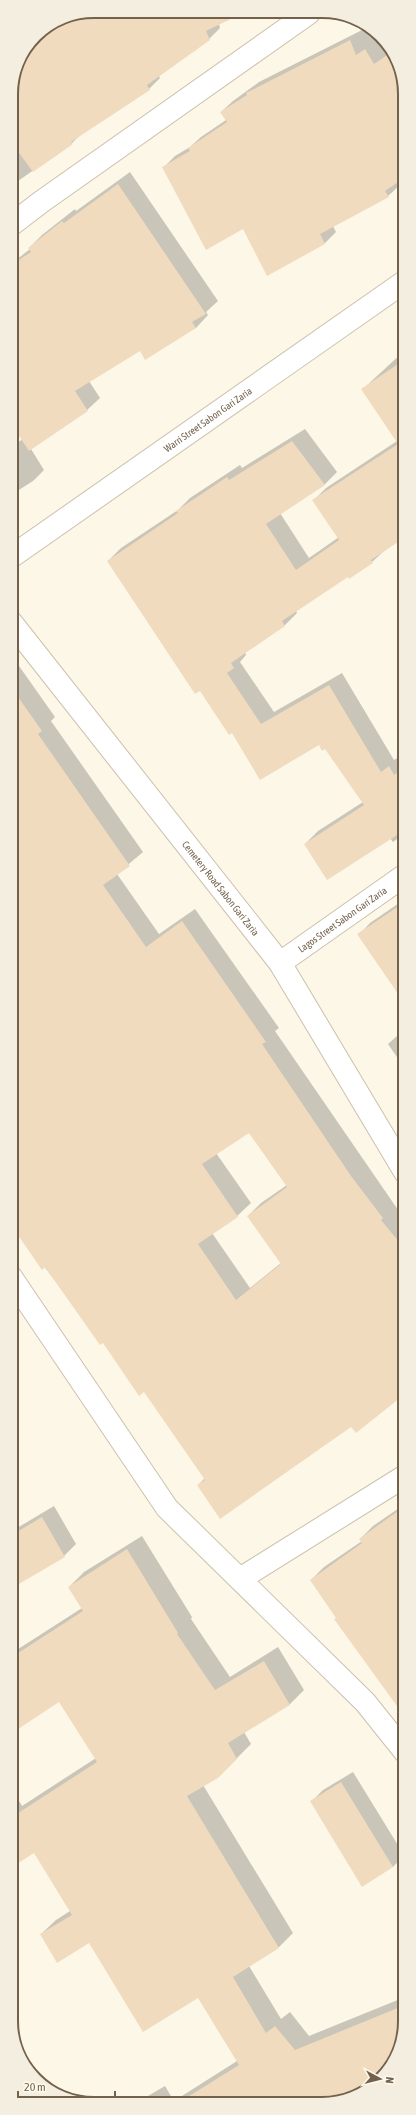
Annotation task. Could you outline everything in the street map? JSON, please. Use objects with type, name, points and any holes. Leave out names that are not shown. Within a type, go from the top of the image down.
[{"type":"street","points":[[18,220],[302,18]]},
{"type":"street","name":"Warri Street Sabon Gari Zaria","points":[[18,552],[398,286]]},
{"type":"street","name":"Cemetery Road Sabon Gari Zaria","points":[[18,631],[280,963],[398,1160]]},
{"type":"street","name":"Lagos Street Sabon Gari Zaria","points":[[280,963],[398,879]]},
{"type":"street","points":[[18,1286],[167,1508],[365,1702],[398,1743]]},
{"type":"street","points":[[240,1579],[398,1480]]},
{"type":"building","points":[[233,18],[206,31],[210,40],[147,85],[150,90],[71,142],[73,144],[33,172],[18,152],[18,89],[21,74],[28,56],[40,40],[60,26],[79,19]]},
{"type":"building","points":[[350,40],[356,55],[365,49],[374,64],[387,55],[397,79],[398,182],[385,191],[389,197],[320,234],[325,244],[267,276],[243,229],[206,250],[162,167],[190,151],[188,148],[227,122],[220,112],[247,95],[246,93]]},
{"type":"building","points":[[118,184],[206,314],[192,322],[196,328],[145,360],[140,351],[75,391],[88,411],[29,451],[18,434],[18,260],[31,252],[28,248],[62,221],[64,223]]},
{"type":"building","points":[[398,364],[398,444],[361,389]]},
{"type":"building","points":[[292,441],[325,485],[266,524],[296,570],[339,540],[312,500],[398,444],[398,542],[371,560],[373,563],[349,579],[348,577],[282,621],[285,626],[231,663],[234,668],[227,673],[261,724],[329,685],[381,772],[389,766],[394,775],[398,772],[398,834],[327,880],[304,844],[364,805],[325,749],[322,751],[319,745],[260,780],[232,733],[229,735],[200,691],[195,694],[107,561],[178,513],[176,511],[227,477],[229,480]]},
{"type":"building","points":[[18,697],[42,731],[38,734],[130,866],[103,885],[146,947],[182,921],[266,1042],[262,1044],[351,1176],[383,1218],[381,1220],[398,1241],[398,1400],[356,1433],[351,1427],[220,1519],[197,1485],[205,1480],[144,1392],[139,1396],[103,1343],[100,1345],[45,1267],[42,1270],[18,1235]],"holes":[[[249,1133],[287,1187],[247,1216],[281,1264],[236,1300],[198,1244],[238,1217],[202,1164]]]},
{"type":"building","points":[[398,907],[398,994],[357,934]]},
{"type":"building","points":[[398,1511],[398,1707],[334,1619],[336,1618],[310,1580],[362,1543],[359,1539]]},
{"type":"building","points":[[42,1517],[65,1557],[18,1584],[18,1531]]},
{"type":"building","points":[[127,1549],[178,1633],[177,1634],[215,1690],[264,1661],[290,1705],[228,1743],[237,1759],[218,1778],[187,1796],[279,1948],[233,1977],[266,2033],[275,2026],[295,2050],[398,2008],[397,2036],[388,2059],[372,2078],[356,2089],[342,2094],[322,2097],[188,2097],[239,2065],[198,1998],[143,2032],[89,1943],[57,1963],[40,1934],[72,1915],[34,1853],[18,1863],[18,1813],[97,1762],[59,1702],[18,1729],[18,1653],[83,1611],[68,1587]]},
{"type":"building","points":[[341,1782],[393,1867],[362,1887],[310,1801]]}]
